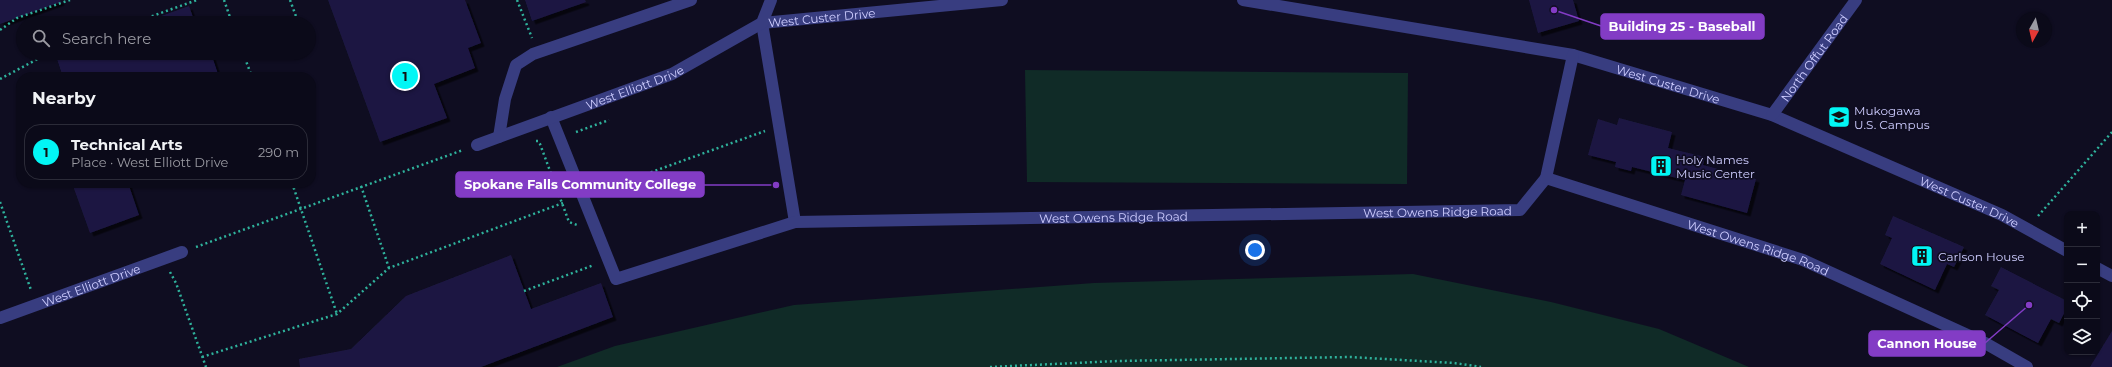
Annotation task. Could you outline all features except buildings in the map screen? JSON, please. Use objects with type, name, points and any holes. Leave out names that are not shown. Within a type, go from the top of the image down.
[{"type":"street","points":[[499,137],[505,99],[516,65],[533,54],[691,0]]},
{"type":"street","points":[[771,0],[762,23],[795,222]]},
{"type":"street","name":"West Custer Drive","points":[[762,23],[1002,0]]},
{"type":"street","name":"West Custer Drive","points":[[1243,0],[1573,55],[1772,115],[2002,215],[2064,249]]},
{"type":"street","name":"North Offut Road","points":[[1772,115],[1856,0]]},
{"type":"street","name":"West Elliott Drive","points":[[477,145],[672,74],[762,23]]},
{"type":"street","points":[[1546,178],[1573,55]]},
{"type":"street","name":"West Owens Ridge Road","points":[[552,117],[616,279],[795,222],[1520,210],[1546,178],[1803,260],[1985,343],[2027,367]]},
{"type":"street","name":"West Elliott Drive","points":[[0,318],[182,252]]},
{"type":"street","points":[[2100,270],[2112,276]]},
{"type":"path","points":[[23,16],[70,0]]},
{"type":"path","points":[[152,16],[197,0]]},
{"type":"path","points":[[224,0],[230,16]]},
{"type":"path","points":[[290,0],[296,16]]},
{"type":"path","points":[[517,0],[532,38]]},
{"type":"path","points":[[0,30],[16,19]]},
{"type":"path","points":[[0,79],[36,60]]},
{"type":"path","points":[[246,60],[250,72]]},
{"type":"path","points":[[576,132],[609,120]]},
{"type":"path","points":[[599,191],[763,131],[779,128]]},
{"type":"path","points":[[2027,229],[2112,132]]},
{"type":"path","points":[[531,143],[538,141],[569,222],[579,225]]},
{"type":"path","points":[[182,252],[477,145]]},
{"type":"path","points":[[362,186],[389,268]]},
{"type":"path","points":[[294,188],[337,314]]},
{"type":"path","points":[[0,202],[37,305]]},
{"type":"path","points":[[202,357],[337,314],[389,268],[563,203]]},
{"type":"path","points":[[524,291],[594,266],[592,259]]},
{"type":"path","points":[[163,260],[176,283],[206,367]]},
{"type":"path","points":[[990,367],[1118,361],[1350,356],[1454,363],[1480,367]]},
{"type":"green space","points":[[1025,70],[1408,73],[1407,184],[1027,182]]},
{"type":"green space","points":[[1413,274],[1551,302],[1659,329],[1749,367],[557,367],[615,346],[794,305],[1094,283]]},
{"type":"place","name":"Building 25 - Baseball","points":[[1554,10]]},
{"type":"place","name":"Technical Arts","points":[[405,76]]},
{"type":"place","name":"Mukogawa U.S. Campus","points":[[1839,117]]},
{"type":"place","name":"Holy Names Music Center","points":[[1661,166]]},
{"type":"place","name":"Spokane Falls Community College","points":[[776,185]]},
{"type":"place","name":"Carlson House","points":[[1922,256]]},
{"type":"place","name":"Cannon House","points":[[2029,305]]}]
